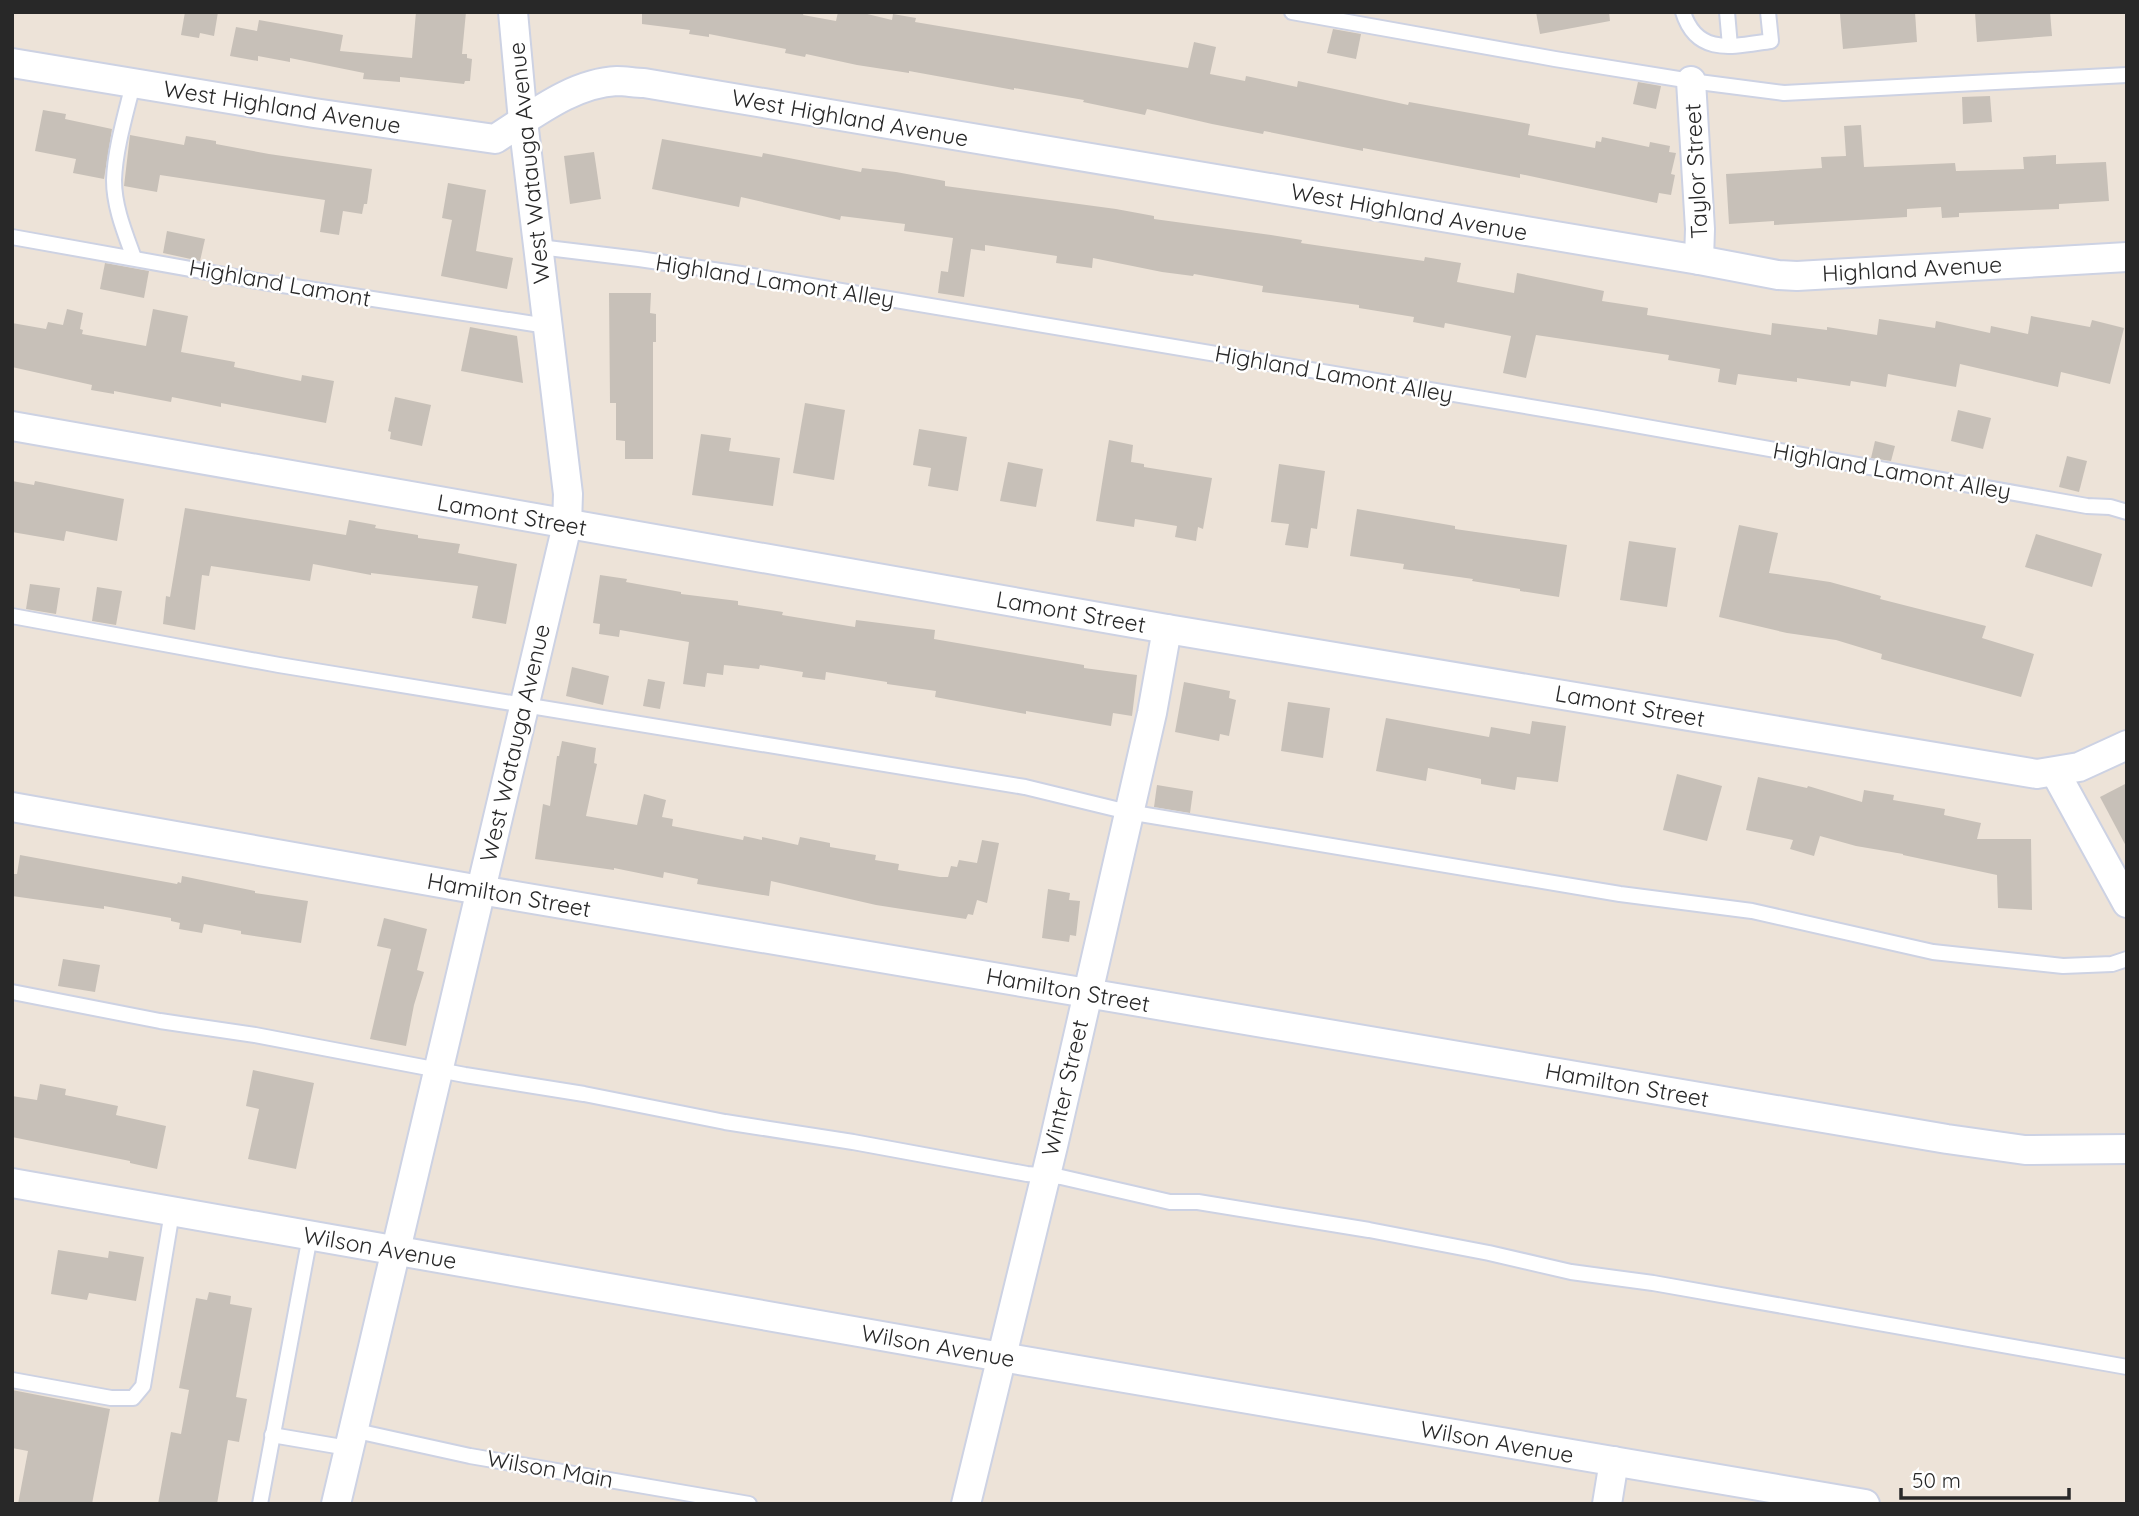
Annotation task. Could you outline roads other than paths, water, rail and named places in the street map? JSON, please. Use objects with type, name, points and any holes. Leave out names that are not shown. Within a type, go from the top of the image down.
[{"type":"street","name":"West Watauga Avenue","points":[[336,1504],[568,525],[568,495],[523,121],[513,12]]},
{"type":"street","name":"West Highland Avenue","points":[[12,63],[314,113],[495,139],[545,106],[592,86],[616,81],[644,83],[1699,260]]},
{"type":"street","name":"Taylor Street","points":[[1691,81],[1700,229],[1699,260]]},
{"type":"street","name":"Highland Avenue","points":[[1699,260],[1797,276],[2127,257]]},
{"type":"street","name":"Lamont Street","points":[[12,426],[1167,629],[2037,774],[2079,767],[2127,745]]},
{"type":"street","name":"Winter Street","points":[[966,1504],[1046,1176],[1152,713],[1167,629]]},
{"type":"street","points":[[2055,772],[2127,903]]},
{"type":"street","name":"Hamilton Street","points":[[12,807],[480,890],[1947,1139],[2025,1150],[2127,1149]]},
{"type":"street","name":"Wilson Avenue","points":[[12,1183],[1001,1357],[1865,1504]]},
{"type":"street","points":[[1607,1504],[1614,1461]]},
{"type":"lane","points":[[1292,12],[1691,81],[1784,93],[2127,75]]},
{"type":"lane","points":[[1683,12],[1691,32],[1698,39],[1730,47],[1770,41],[1768,12]]},
{"type":"lane","points":[[1727,12],[1730,47]]},
{"type":"lane","points":[[133,84],[123,122],[114,179],[119,216],[134,258]]},
{"type":"lane","name":"Highland Lamont","points":[[12,237],[263,282],[547,326]]},
{"type":"lane","name":"Highland Lamont Alley","points":[[539,247],[741,274],[1609,420],[1934,480],[2087,506],[2110,507],[2127,512]]},
{"type":"lane","points":[[12,616],[279,665],[1024,787],[1128,812],[1620,894],[1752,911],[1933,952],[2063,967],[2112,964],[2127,959]]},
{"type":"lane","points":[[12,992],[160,1021],[255,1035],[584,1094],[724,1122],[853,1142],[1027,1174],[1061,1177],[1170,1202],[1198,1202],[1369,1230],[1571,1272],[1653,1283],[2127,1367]]},
{"type":"lane","points":[[12,1380],[111,1398],[133,1398],[143,1386],[172,1212]]},
{"type":"lane","points":[[260,1504],[310,1236]]},
{"type":"lane","name":"Wilson Main","points":[[271,1435],[350,1439],[470,1456],[749,1504]]}]
